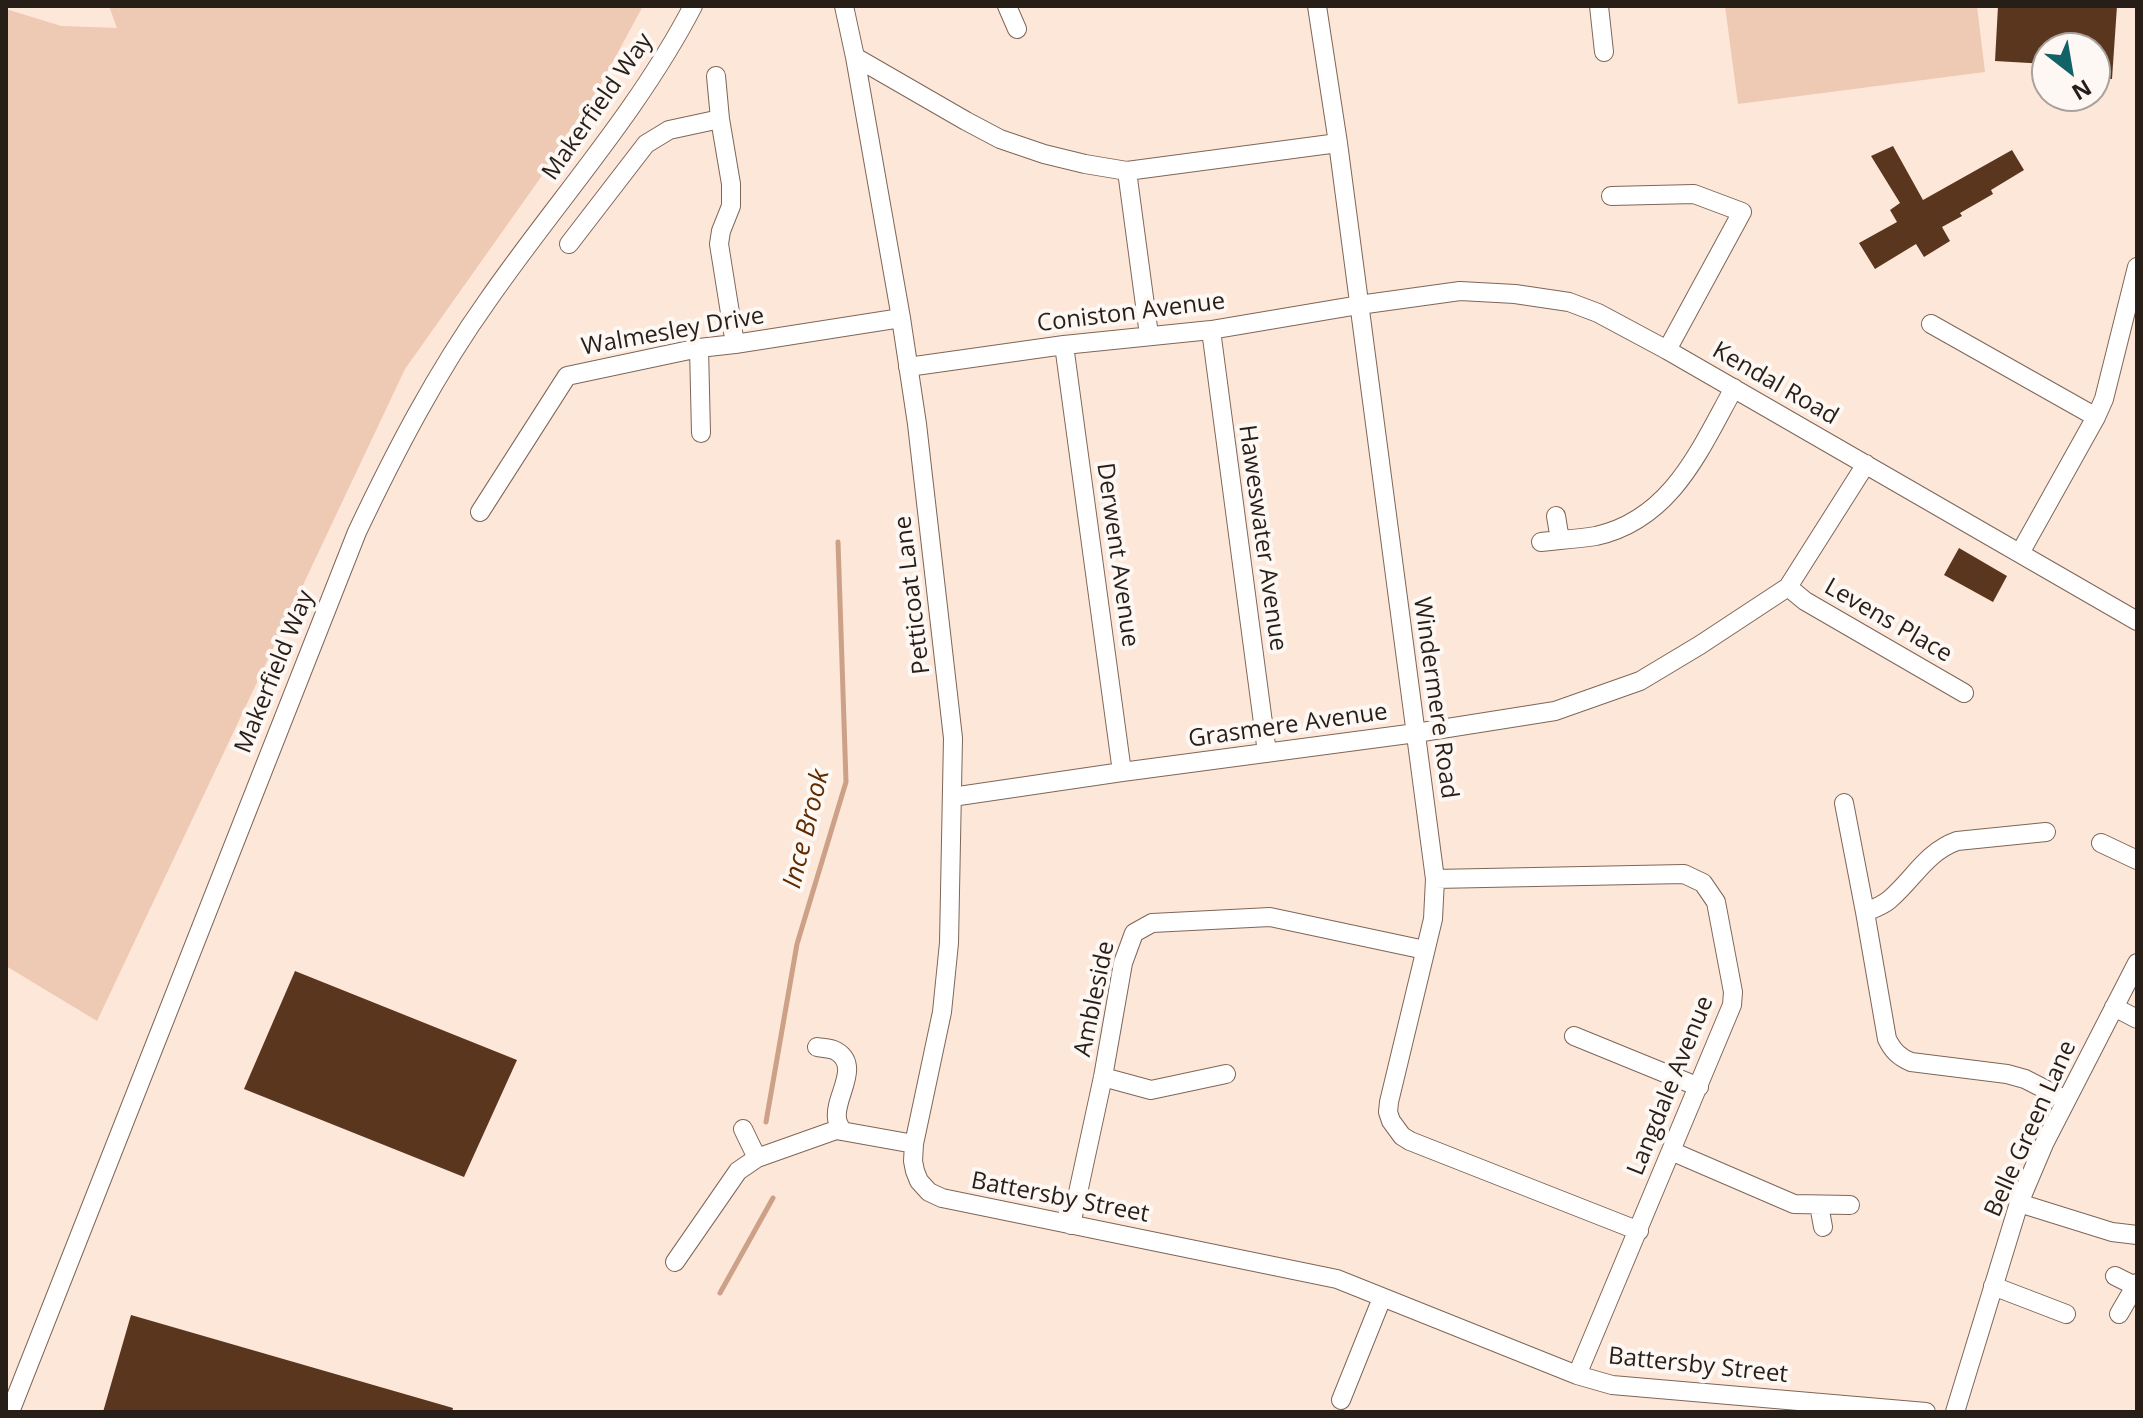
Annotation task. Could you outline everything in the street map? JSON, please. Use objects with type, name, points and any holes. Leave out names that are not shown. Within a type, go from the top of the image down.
[{"type":"street","name":"Makerfield Way","points":[[10,1412],[357,532],[397,449],[444,366],[488,300],[611,135],[654,73],[693,6]]},
{"type":"street","name":"Petticoat Lane","points":[[844,6],[901,318],[953,738],[949,943],[942,1012],[914,1144],[915,1171],[919,1181]]},
{"type":"street","points":[[1007,6],[1017,29]]},
{"type":"street","name":"Windermere Road","points":[[1317,6],[1338,143],[1435,879],[1433,919],[1388,1112],[1396,1129],[1410,1141],[1639,1231]]},
{"type":"street","points":[[1599,6],[1604,52]]},
{"type":"street","points":[[855,57],[1000,139],[1085,164],[1127,171],[1338,143]]},
{"type":"street","points":[[716,76],[731,184],[731,206],[719,244],[735,344]]},
{"type":"street","points":[[569,244],[646,144],[669,130],[720,119]]},
{"type":"street","points":[[1127,171],[1149,335]]},
{"type":"street","points":[[1611,196],[1694,194],[1742,212],[1667,350]]},
{"type":"street","points":[[2020,553],[2104,399],[2137,267]]},
{"type":"street","name":"Kendal Road","points":[[1359,305],[1460,291],[1515,294],[1569,302],[1598,313],[2137,621]]},
{"type":"street","name":"Coniston Avenue","points":[[908,367],[1064,345],[1211,330],[1359,305]]},
{"type":"street","name":"Walmesley Drive","points":[[480,512],[567,376],[699,348],[901,318]]},
{"type":"street","points":[[1931,324],[2096,417]]},
{"type":"street","name":"Haweswater Avenue","points":[[1211,330],[1267,753]]},
{"type":"street","name":"Derwent Avenue","points":[[1064,345],[1122,772]]},
{"type":"street","points":[[699,348],[701,433]]},
{"type":"street","points":[[1556,516],[1550,541],[1597,536],[1643,516],[1664,500],[1683,478],[1734,388]]},
{"type":"street","name":"Grasmere Avenue","points":[[952,797],[1555,711],[1640,681],[1788,587],[1866,464]]},
{"type":"street","name":"Levens Place","points":[[1788,587],[1805,601],[1964,693]]},
{"type":"street","points":[[1844,803],[1887,1039],[1892,1048],[1901,1058],[1911,1062],[2025,1079],[2066,1100]]},
{"type":"street","points":[[1865,912],[1887,902],[1934,852],[1945,845],[1957,841],[2046,832]]},
{"type":"street","points":[[2101,843],[2137,860]]},
{"type":"street","name":"Langdale Avenue","points":[[1435,879],[1684,874],[1703,883],[1716,902],[1733,992],[1732,1005],[1577,1375]]},
{"type":"street","name":"Ambleside","points":[[1071,1225],[1103,1077],[1123,963],[1134,933],[1152,923],[1270,917],[1425,950]]},
{"type":"street","name":"Belle Green Lane","points":[[1955,1412],[2019,1203],[2066,1100],[2137,963]]},
{"type":"street","points":[[2114,1007],[2137,1019]]},
{"type":"street","points":[[1574,1036],[1699,1087]]},
{"type":"street","points":[[817,1047],[836,1051],[846,1061],[848,1072],[837,1118],[842,1131]]},
{"type":"street","points":[[1103,1077],[1151,1090],[1226,1074]]},
{"type":"street","points":[[743,1129],[757,1158]]},
{"type":"street","points":[[675,1262],[738,1171],[757,1158],[836,1130],[914,1144]]},
{"type":"street","points":[[1671,1151],[1794,1204],[1850,1205]]},
{"type":"street","name":"Battersby Street","points":[[919,1181],[929,1192],[942,1198],[1337,1279],[1577,1375],[1612,1385],[1926,1412]]},
{"type":"street","points":[[2019,1203],[2112,1232],[2137,1235]]},
{"type":"street","points":[[1819,1205],[1823,1227]]},
{"type":"street","points":[[2115,1276],[2136,1284],[2119,1314]]},
{"type":"street","points":[[1993,1286],[2066,1314]]},
{"type":"street","points":[[1341,1400],[1382,1298]]},
{"type":"shaded area","points":[[109,6],[643,6],[580,122],[405,369],[97,1021],[6,966],[6,9],[61,26],[117,28]]},
{"type":"shaded area","points":[[1725,6],[1977,6],[1985,72],[1738,104]]},
{"type":"building","points":[[1998,6],[2117,6],[2112,79],[2111,32],[2031,32],[2031,63],[1995,61]]},
{"type":"building","points":[[1893,146],[1923,200],[2012,150],[2024,170],[1991,190],[1993,194],[1942,227],[1950,241],[1924,257],[1916,244],[1875,269],[1859,243],[1897,222],[1890,210],[1900,203],[1871,156]]},
{"type":"building","points":[[1959,548],[2007,576],[1993,602],[1944,575]]},
{"type":"building","points":[[295,971],[517,1060],[464,1177],[244,1089]]},
{"type":"building","points":[[131,1315],[453,1408],[452,1412],[103,1412]]},
{"type":"waterway","name":"Ince Brook","points":[[766,1122],[797,944],[846,782],[838,542]]},
{"type":"waterway","name":"Ince Brook","points":[[720,1293],[773,1198]]}]
